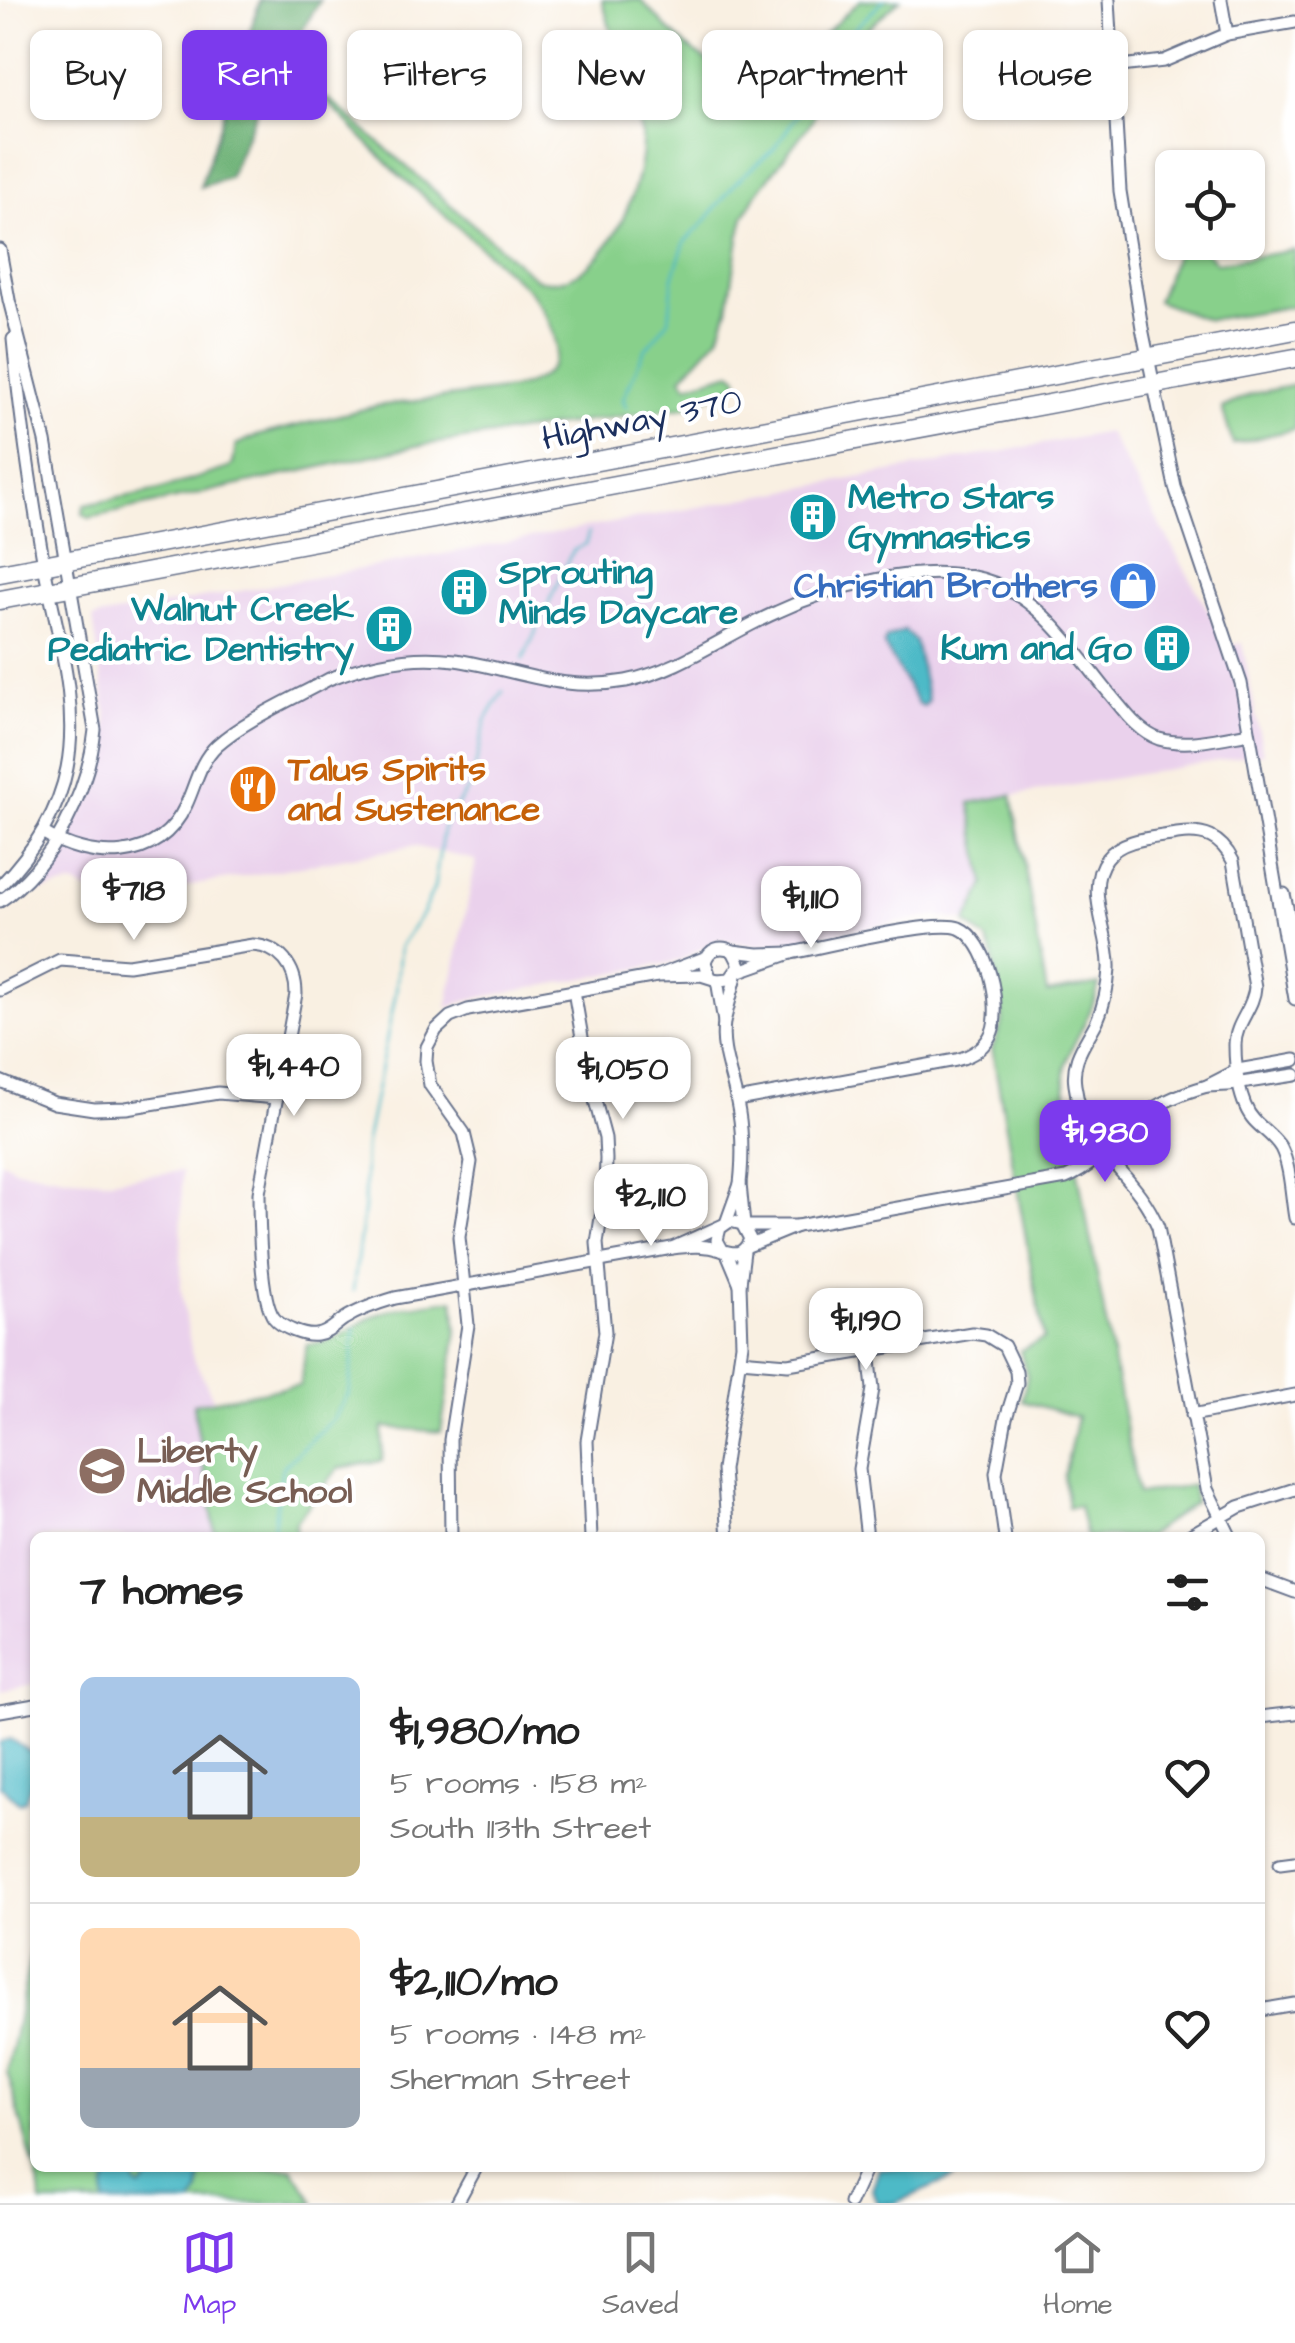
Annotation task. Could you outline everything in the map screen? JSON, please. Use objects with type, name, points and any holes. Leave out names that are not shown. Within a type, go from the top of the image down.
[{"type":"highway","name":"Highway 370","points":[[0,572],[1295,330]]},
{"type":"highway","name":"Highway 370","points":[[0,600],[1295,358]]},
{"type":"street","points":[[1109,0],[1110,30]]},
{"type":"street","points":[[1221,0],[1227,34]]},
{"type":"street","points":[[1128,65],[1164,61],[1227,34],[1295,22]]},
{"type":"street","points":[[1115,120],[1120,192],[1148,358],[1176,486],[1232,650],[1295,998]]},
{"type":"street","points":[[0,250],[45,441],[95,730],[92,754],[56,841],[30,876],[0,901]]},
{"type":"street","points":[[0,886],[42,832],[59,796],[70,746],[70,714],[23,446],[9,300]]},
{"type":"street","points":[[42,832],[56,841],[100,854],[144,847],[170,830],[180,817],[198,770],[219,744],[313,688],[348,672],[399,660],[430,658],[456,660],[560,684],[624,681],[664,670],[806,600],[857,586],[939,572],[983,579],[1023,598],[1056,628],[1135,724],[1156,738],[1180,742],[1248,733]]},
{"type":"street","points":[[1248,733],[1295,943]]},
{"type":"street","points":[[1228,1532],[1208,1490],[1158,1227],[1147,1204],[1082,1121],[1074,1076],[1078,1055],[1098,1020],[1107,988],[1109,962],[1097,884],[1104,860],[1126,843],[1185,833],[1210,835],[1226,848],[1236,867],[1256,987],[1254,1000],[1236,1034],[1239,1077],[1250,1117],[1275,1139],[1282,1151],[1295,1218]]},
{"type":"street","points":[[449,1532],[452,1421],[467,1337],[459,1237],[470,1177],[470,1154],[460,1125],[430,1085],[426,1060],[436,1030],[458,1013],[657,976],[707,957],[719,948],[758,954],[790,952],[950,926],[966,932],[982,948],[995,1012],[992,1032],[981,1048],[967,1057],[737,1100]]},
{"type":"street","points":[[0,990],[65,960],[122,966],[246,945],[273,950],[290,966],[296,986],[259,1193],[258,1219],[274,1318],[312,1336],[328,1332],[345,1318],[376,1303],[672,1248],[700,1246],[725,1252],[746,1248],[797,1226]]},
{"type":"street","points":[[727,1532],[723,1495],[725,1444],[740,1360],[740,1284],[750,1236],[745,1226],[740,1184],[742,1142],[737,1100],[723,1050],[724,1022],[739,960],[734,951]]},
{"type":"street","points":[[657,976],[724,982],[790,952]]},
{"type":"street","points":[[707,957],[706,968],[714,979],[724,1022]]},
{"type":"street","points":[[574,992],[589,1078],[605,1138],[606,1180],[597,1235],[605,1332],[587,1440],[591,1532]]},
{"type":"street","points":[[672,1248],[734,1221],[745,1226],[797,1226],[1056,1180],[1080,1171],[1152,1109],[1177,1095],[1295,1060]]},
{"type":"street","points":[[1239,1077],[1295,1074]]},
{"type":"street","points":[[0,1081],[54,1103],[94,1109],[126,1108],[218,1093],[276,1098]]},
{"type":"street","points":[[740,1184],[717,1240],[740,1284]]},
{"type":"street","points":[[740,1360],[788,1364],[972,1333],[991,1337],[1007,1349],[1017,1377],[996,1473],[1004,1532]]},
{"type":"street","points":[[866,1532],[859,1470],[873,1389],[870,1351]]},
{"type":"street","points":[[1192,1415],[1295,1395]]},
{"type":"street","points":[[1194,1532],[1220,1515],[1295,1489]]},
{"type":"street","points":[[1265,1581],[1295,1592]]},
{"type":"street","points":[[0,1711],[30,1706]]},
{"type":"street","points":[[1265,1716],[1295,1713]]},
{"type":"street","points":[[1280,1863],[1295,1860]]},
{"type":"street","points":[[1265,2009],[1295,2004]]},
{"type":"street","points":[[456,2203],[474,2172]]},
{"type":"street","points":[[850,2203],[864,2172]]},
{"type":"shaded area","points":[[1108,432],[1228,646],[1242,643],[1263,753],[970,803],[985,884],[967,921],[937,916],[758,946],[718,939],[679,961],[472,999],[447,1008],[476,860],[413,846],[107,901],[74,884],[24,895],[60,853],[93,789],[103,754],[107,719],[93,618]]},
{"type":"shaded area","name":"Liberty Middle School","points":[[0,1160],[17,1169],[71,1178],[109,1180],[182,1171],[181,1289],[192,1355],[214,1400],[193,1405],[215,1532],[30,1532],[30,1685],[0,1690]]},
{"type":"green space","points":[[260,0],[320,0],[303,30],[250,30]]},
{"type":"green space","points":[[602,0],[641,0],[669,30],[611,30]]},
{"type":"green space","points":[[861,0],[900,0],[866,30],[829,30]]},
{"type":"green space","points":[[682,42],[702,57],[702,120],[812,120],[757,193],[744,217],[728,309],[719,336],[682,377],[687,385],[731,372],[738,377],[739,384],[685,407],[416,446],[89,518],[83,514],[84,505],[159,490],[229,468],[236,445],[256,436],[376,406],[511,389],[532,382],[554,362],[554,335],[529,290],[396,172],[327,100],[536,279],[560,280],[581,272],[615,234],[636,183],[642,136],[637,120],[682,120]]},
{"type":"green space","points":[[221,120],[253,120],[229,178],[200,187]]},
{"type":"green space","points":[[1295,250],[1295,306],[1208,320],[1157,301],[1174,260],[1265,260],[1265,255]]},
{"type":"green space","points":[[1295,385],[1295,429],[1233,444],[1222,408],[1252,394]]},
{"type":"green space","points":[[1012,795],[1047,993],[1099,984],[1065,1074],[1072,1114],[1089,1149],[1076,1162],[1138,1494],[1192,1485],[1195,1502],[1154,1532],[1085,1532],[1079,1506],[1068,1507],[1064,1477],[1077,1417],[1022,1401],[1027,1376],[1020,1351],[1044,1339],[992,1049],[1003,1020],[993,956],[987,940],[966,923],[985,884],[970,803]]},
{"type":"green space","points":[[454,1299],[457,1331],[441,1432],[383,1427],[382,1461],[339,1468],[296,1521],[296,1532],[215,1532],[193,1404],[300,1385],[307,1344],[327,1341],[371,1317]]},
{"type":"green space","points":[[30,1959],[30,2154],[7,2072]]},
{"type":"green space","points":[[35,2172],[295,2172],[315,2203],[41,2203]]},
{"type":"water","points":[[905,630],[915,641],[928,700],[924,706],[918,704],[884,645],[886,638]]},
{"type":"water","points":[[11,1739],[30,1752],[30,1787],[25,1801],[19,1803],[0,1785],[0,1742]]},
{"type":"water","points":[[133,2172],[140,2188],[155,2172],[201,2172],[199,2193],[193,2203],[104,2203],[107,2181],[114,2174]]},
{"type":"water","points":[[878,2172],[955,2172],[953,2178],[895,2203],[877,2203],[872,2190]]},
{"type":"waterway","points":[[853,30],[884,0]]},
{"type":"waterway","points":[[626,407],[623,399],[644,351],[669,320],[673,277],[685,241],[737,181],[774,149],[793,120]]},
{"type":"waterway","points":[[523,660],[569,558],[586,544],[588,533]]},
{"type":"waterway","points":[[353,1291],[364,1206],[365,1146],[396,992],[400,946],[434,888],[444,824],[471,785],[486,720],[503,691]]},
{"type":"waterway","points":[[273,1532],[282,1468],[333,1419],[349,1393],[355,1327]]},
{"type":"place","name":"Metro Stars Gymnastics","points":[[813,517]]},
{"type":"place","name":"Christian Brothers","points":[[1133,586]]},
{"type":"place","name":"Sprouting Minds Daycare","points":[[464,592]]},
{"type":"place","name":"Walnut Creek Pediatric Dentistry","points":[[389,629]]},
{"type":"place","name":"Kum and Go","points":[[1167,648]]},
{"type":"place","name":"Talus Spirits and Sustenance","points":[[253,789]]},
{"type":"place","name":"Liberty Middle School","points":[[102,1471]]}]
